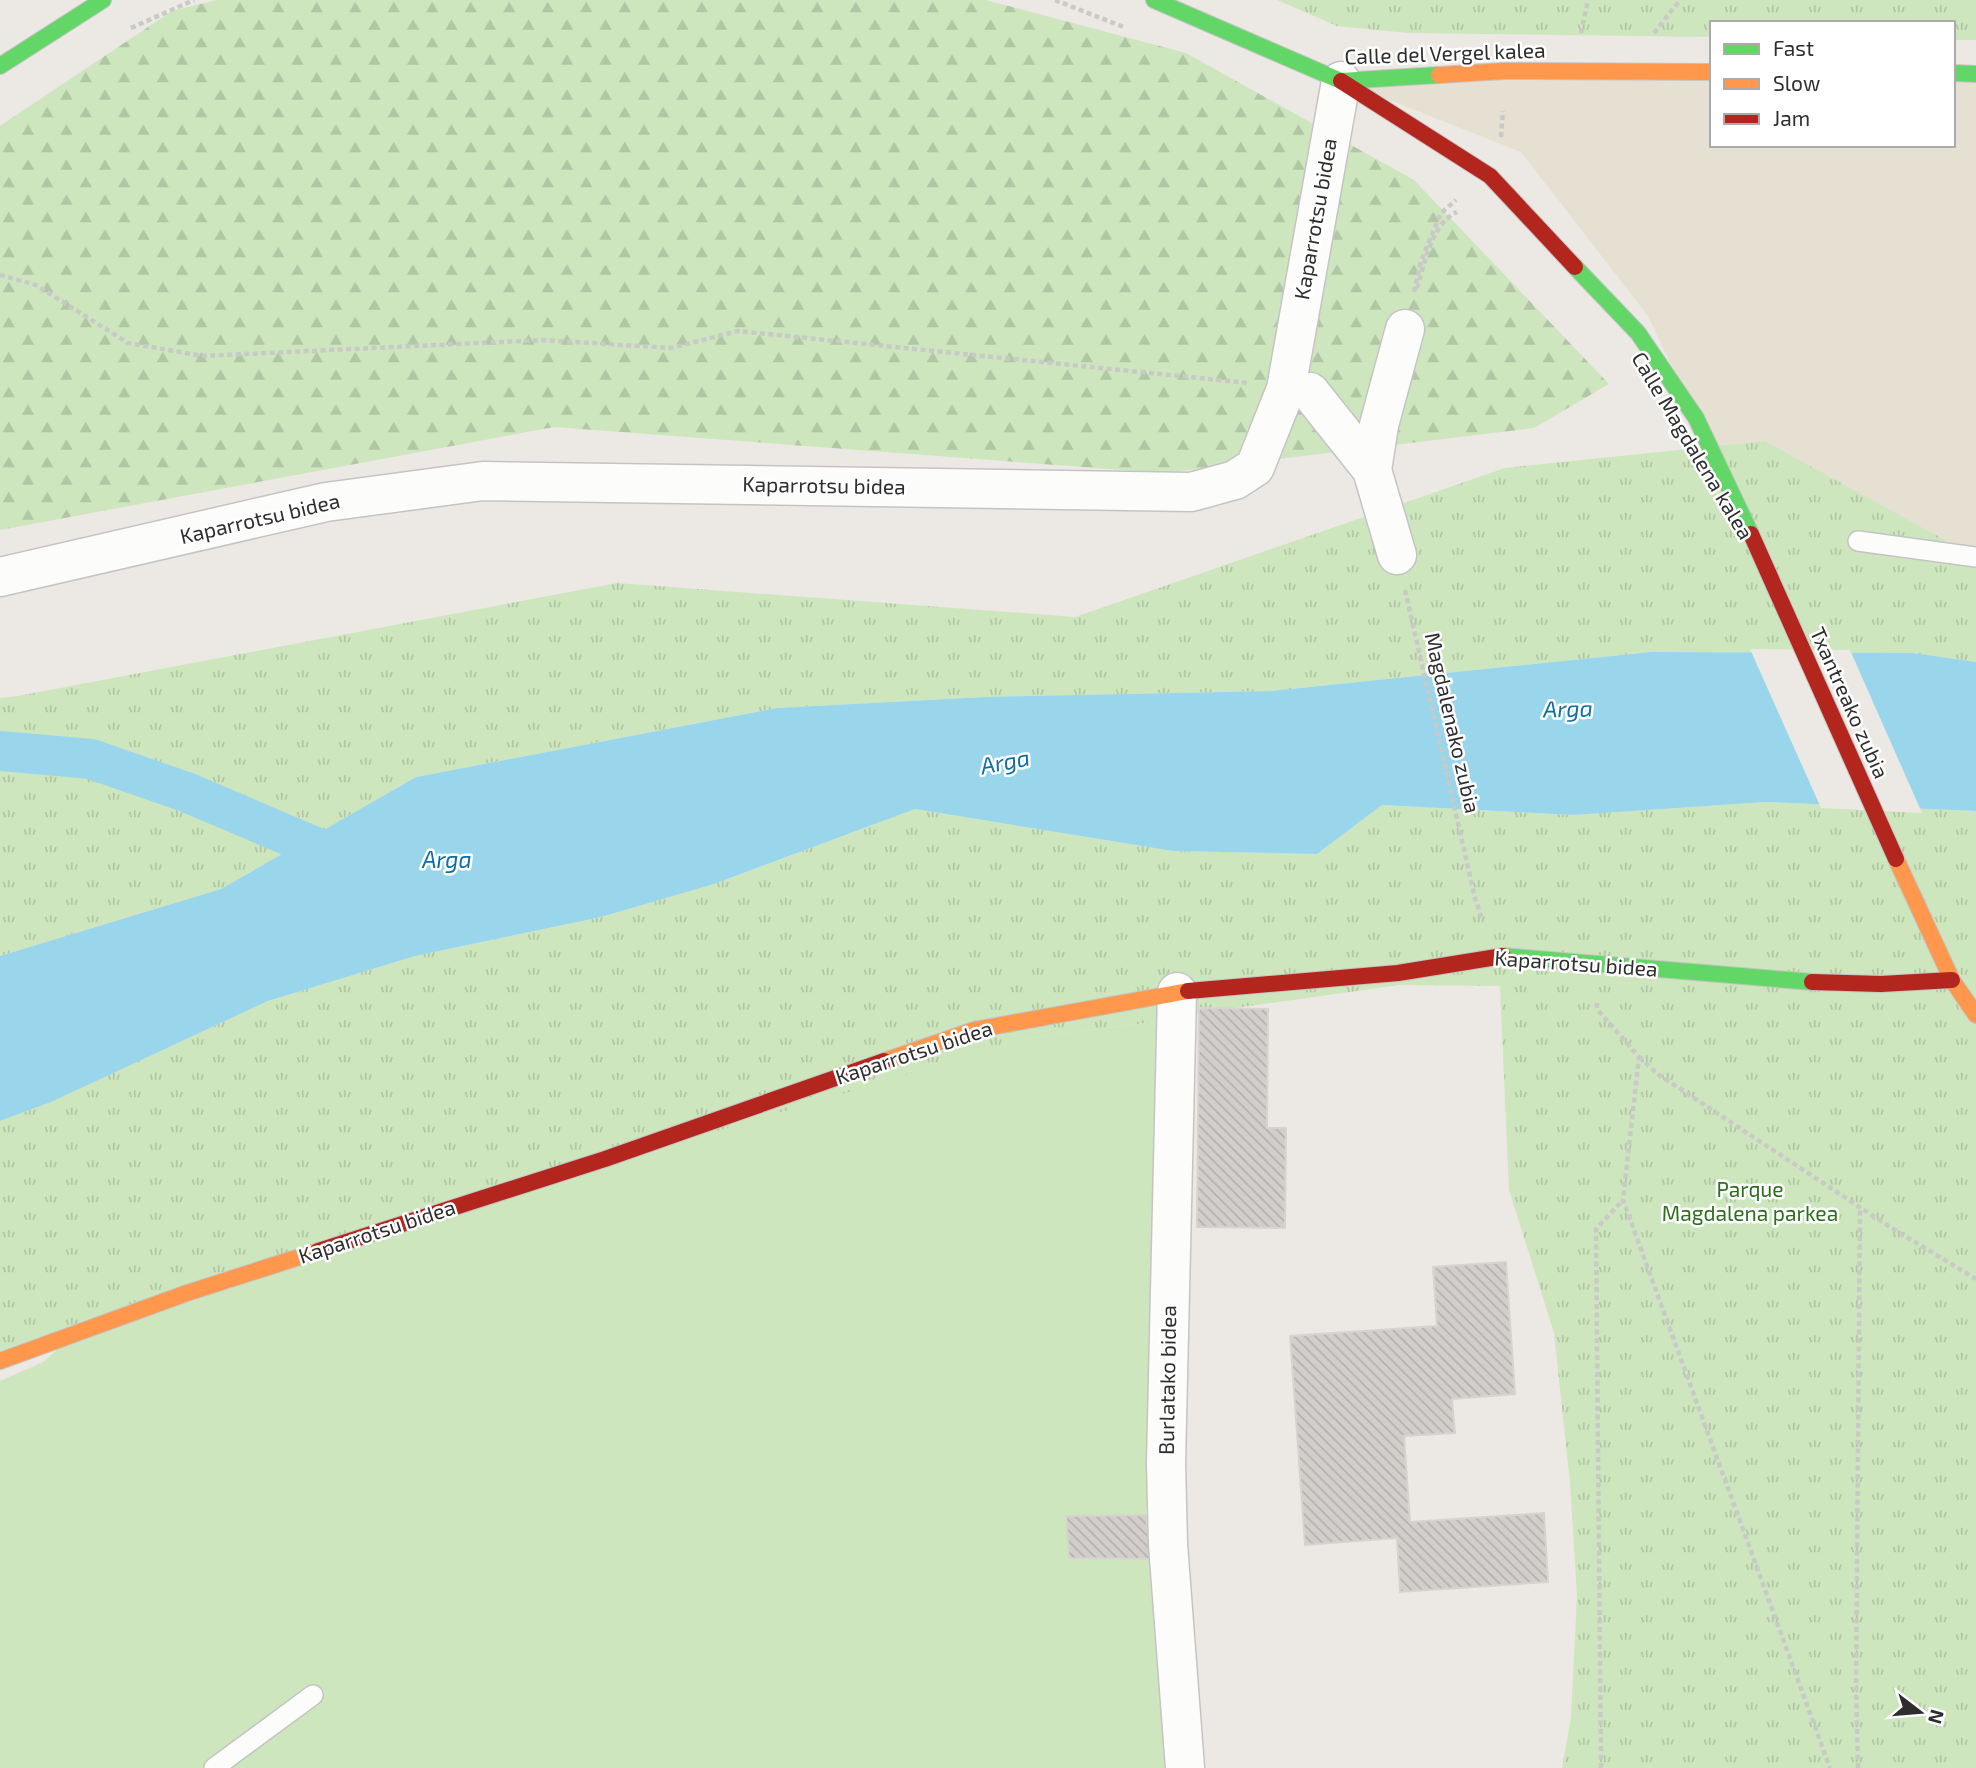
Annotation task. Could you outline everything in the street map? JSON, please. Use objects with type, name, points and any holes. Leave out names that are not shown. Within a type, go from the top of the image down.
[{"type":"street","points":[[0,66],[103,0]]},
{"type":"street","name":"Calle del Vergel kalea","points":[[1154,0],[1341,81],[1504,71],[1710,72]]},
{"type":"street","points":[[1955,73],[1976,74]]},
{"type":"street","name":"Calle Magdalena kalea","points":[[1341,81],[1490,176],[1638,333],[1696,418],[1740,510]]},
{"type":"street","name":"Kaparrotsu bidea","points":[[0,577],[326,502],[483,481],[1191,492],[1235,480],[1255,467],[1298,390],[1341,81]]},
{"type":"street","points":[[1397,555],[1372,470],[1379,425],[1405,329]]},
{"type":"street","points":[[1298,390],[1372,470]]},
{"type":"street","name":"Txantreako zubia","points":[[1740,510],[1952,980]]},
{"type":"street","name":"Kaparrotsu bidea","points":[[0,1361],[187,1293],[606,1160],[974,1030],[1177,992],[1398,973],[1500,956],[1824,983],[1881,984],[1952,980]]},
{"type":"street","points":[[1952,980],[1976,1015]]},
{"type":"street","name":"Burlatako bidea","points":[[1177,992],[1166,1463],[1168,1544],[1185,1768]]},
{"type":"lane","points":[[1858,541],[1976,557]]},
{"type":"lane","points":[[214,1768],[313,1695]]},
{"type":"path","points":[[1579,44],[1588,0]]},
{"type":"path","points":[[1652,36],[1680,0]]},
{"type":"path","points":[[1480,171],[1500,142],[1504,71]]},
{"type":"path","points":[[1450,192],[1464,205]]},
{"type":"path","points":[[1405,329],[1421,261],[1441,213],[1458,199]]},
{"type":"path","points":[[1405,329],[1429,251],[1445,217],[1457,212]]},
{"type":"path","points":[[0,275],[36,285],[128,343],[203,356],[544,340],[671,348],[738,331],[1298,390]]},
{"type":"path","name":"Magdalenako zubia","points":[[1397,555],[1475,898]]},
{"type":"path","points":[[1598,964],[1597,1009],[1639,1057],[1659,1075],[1860,1207],[1976,1279]]},
{"type":"path","points":[[1639,1057],[1623,1200],[1830,1768]]},
{"type":"path","points":[[1601,1768],[1596,1229],[1623,1200]]},
{"type":"path","points":[[1858,1768],[1856,1674],[1860,1207]]},
{"type":"shaded area","points":[[1710,72],[1710,147],[1955,147],[1955,73],[1976,74],[1976,557],[1765,442],[1711,450],[1648,316],[1521,152],[1341,81]]},
{"type":"green space","points":[[217,0],[986,0],[1186,53],[1414,180],[1609,384],[1534,428],[1163,473],[554,427],[0,530],[0,126],[172,11]]},
{"type":"green space","points":[[1277,0],[1976,0],[1976,40],[1955,40],[1955,21],[1710,21],[1710,37],[1408,33],[1337,26]]},
{"type":"green space","points":[[1765,441],[1976,557],[1976,662],[1913,653],[1651,652],[1271,691],[985,697],[777,708],[416,777],[221,889],[0,956],[0,698],[617,583],[1075,617],[1505,468]]},
{"type":"green space","name":"Parque Magdalena parkea","points":[[1766,802],[1976,811],[1976,1768],[1562,1768],[1571,1717],[1577,1596],[1570,1482],[1554,1333],[1509,1190],[1500,986],[1399,985],[1030,1038],[583,1171],[0,1354],[0,1121],[48,1103],[268,1001],[415,956],[601,917],[714,884],[915,809],[1173,851],[1317,854],[1382,805],[1573,815]]},
{"type":"green space","points":[[1176,1019],[1146,1515],[1067,1516],[1069,1557],[1151,1559],[1177,1768],[0,1768],[0,1381],[43,1362],[102,1311],[1030,1038]]},
{"type":"water","name":"Arga","points":[[1651,652],[1913,653],[1976,662],[1976,811],[1766,802],[1573,815],[1382,805],[1317,854],[1173,851],[915,809],[714,884],[601,917],[415,956],[268,1001],[51,1102],[0,1121],[0,956],[221,889],[416,777],[777,708],[985,697],[1271,691]]},
{"type":"pier","points":[[1750,649],[1850,650],[1922,813],[1821,808]]},
{"type":"building","points":[[1199,1008],[1268,1009],[1267,1128],[1286,1128],[1285,1228],[1197,1227]]},
{"type":"building","points":[[1506,1262],[1515,1394],[1452,1399],[1455,1433],[1404,1436],[1410,1522],[1544,1513],[1548,1582],[1400,1592],[1397,1538],[1305,1545],[1290,1336],[1437,1326],[1433,1267]]},
{"type":"building","points":[[1146,1515],[1151,1559],[1069,1558],[1066,1516]]},
{"type":"waterway","points":[[0,751],[91,759],[186,792],[341,858],[352,868]]},
{"type":"traffic: fast","points":[[0,66],[103,0]]},
{"type":"traffic: fast","points":[[1154,0],[1341,81],[1439,75]]},
{"type":"traffic: fast","points":[[1955,73],[1976,74]]},
{"type":"traffic: fast","points":[[1575,267],[1638,333],[1696,418],[1751,534]]},
{"type":"traffic: fast","points":[[1503,956],[1812,982]]},
{"type":"traffic: slow","points":[[1439,75],[1504,71],[1710,72]]},
{"type":"traffic: slow","points":[[1896,859],[1952,980],[1976,1015]]},
{"type":"traffic: slow","points":[[884,1061],[974,1030],[1188,991]]},
{"type":"traffic: slow","points":[[0,1361],[187,1293],[318,1251]]},
{"type":"traffic: jam","points":[[1341,81],[1490,176],[1575,267]]},
{"type":"traffic: jam","points":[[1751,534],[1896,859]]},
{"type":"traffic: jam","points":[[1188,991],[1398,973],[1503,956]]},
{"type":"traffic: jam","points":[[1812,982],[1881,984],[1952,980]]},
{"type":"traffic: jam","points":[[318,1251],[605,1159],[884,1061]]}]
